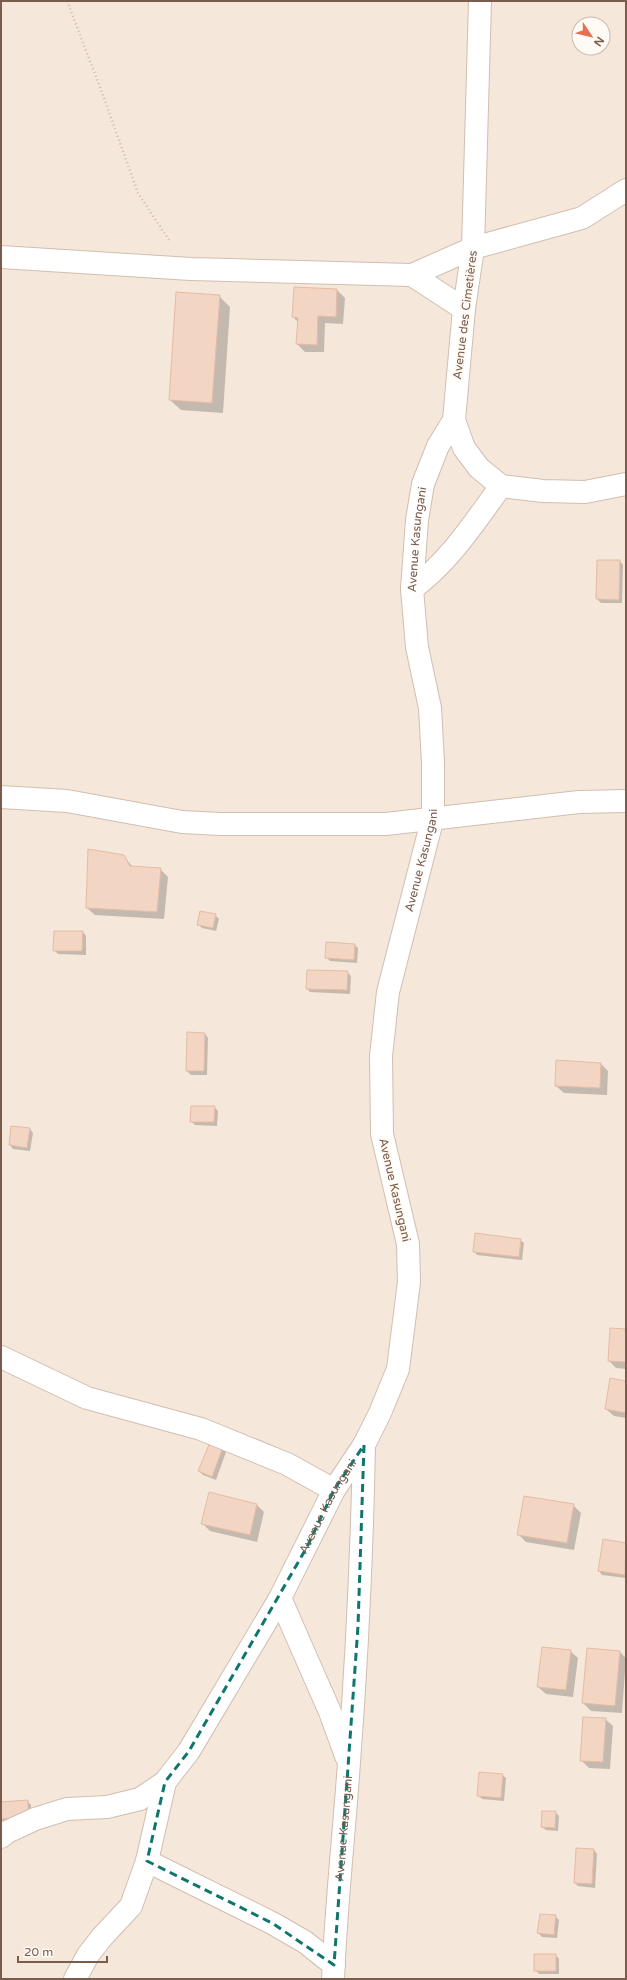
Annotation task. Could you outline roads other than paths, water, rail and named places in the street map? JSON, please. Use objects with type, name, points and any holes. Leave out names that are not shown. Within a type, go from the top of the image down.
[{"type":"street","name":"Avenue des Cimetières","points":[[480,1],[473,248],[464,309],[454,420],[464,448],[479,468],[500,486]]},
{"type":"street","points":[[1,257],[192,269],[412,275],[473,248],[582,218],[626,190]]},
{"type":"street","points":[[412,275],[464,309]]},
{"type":"street","name":"Avenue Kasungani","points":[[333,1972],[335,1924],[349,1763],[330,1712],[280,1598],[334,1490],[364,1446],[398,1369],[409,1282],[408,1244],[382,1134],[381,1056],[388,992],[433,817],[433,763],[430,708],[417,647],[412,589],[417,520],[423,484],[438,446],[454,420]]},
{"type":"street","points":[[412,589],[431,575],[461,541],[500,486],[543,491],[585,492],[626,484]]},
{"type":"street","points":[[1,797],[66,802],[190,823],[386,824],[433,817],[580,802],[626,801]]},
{"type":"street","points":[[1,1357],[87,1398],[201,1429],[286,1464],[334,1490]]},
{"type":"street","points":[[349,1763],[358,1626],[364,1446]]},
{"type":"street","points":[[1,1837],[7,1832],[35,1819],[67,1809],[107,1807],[140,1799],[165,1782],[189,1751],[280,1598]]},
{"type":"street","points":[[75,1979],[88,1955],[97,1943],[132,1906],[147,1861],[165,1782]]},
{"type":"street","points":[[147,1861],[272,1923],[305,1942],[333,1972]]}]
